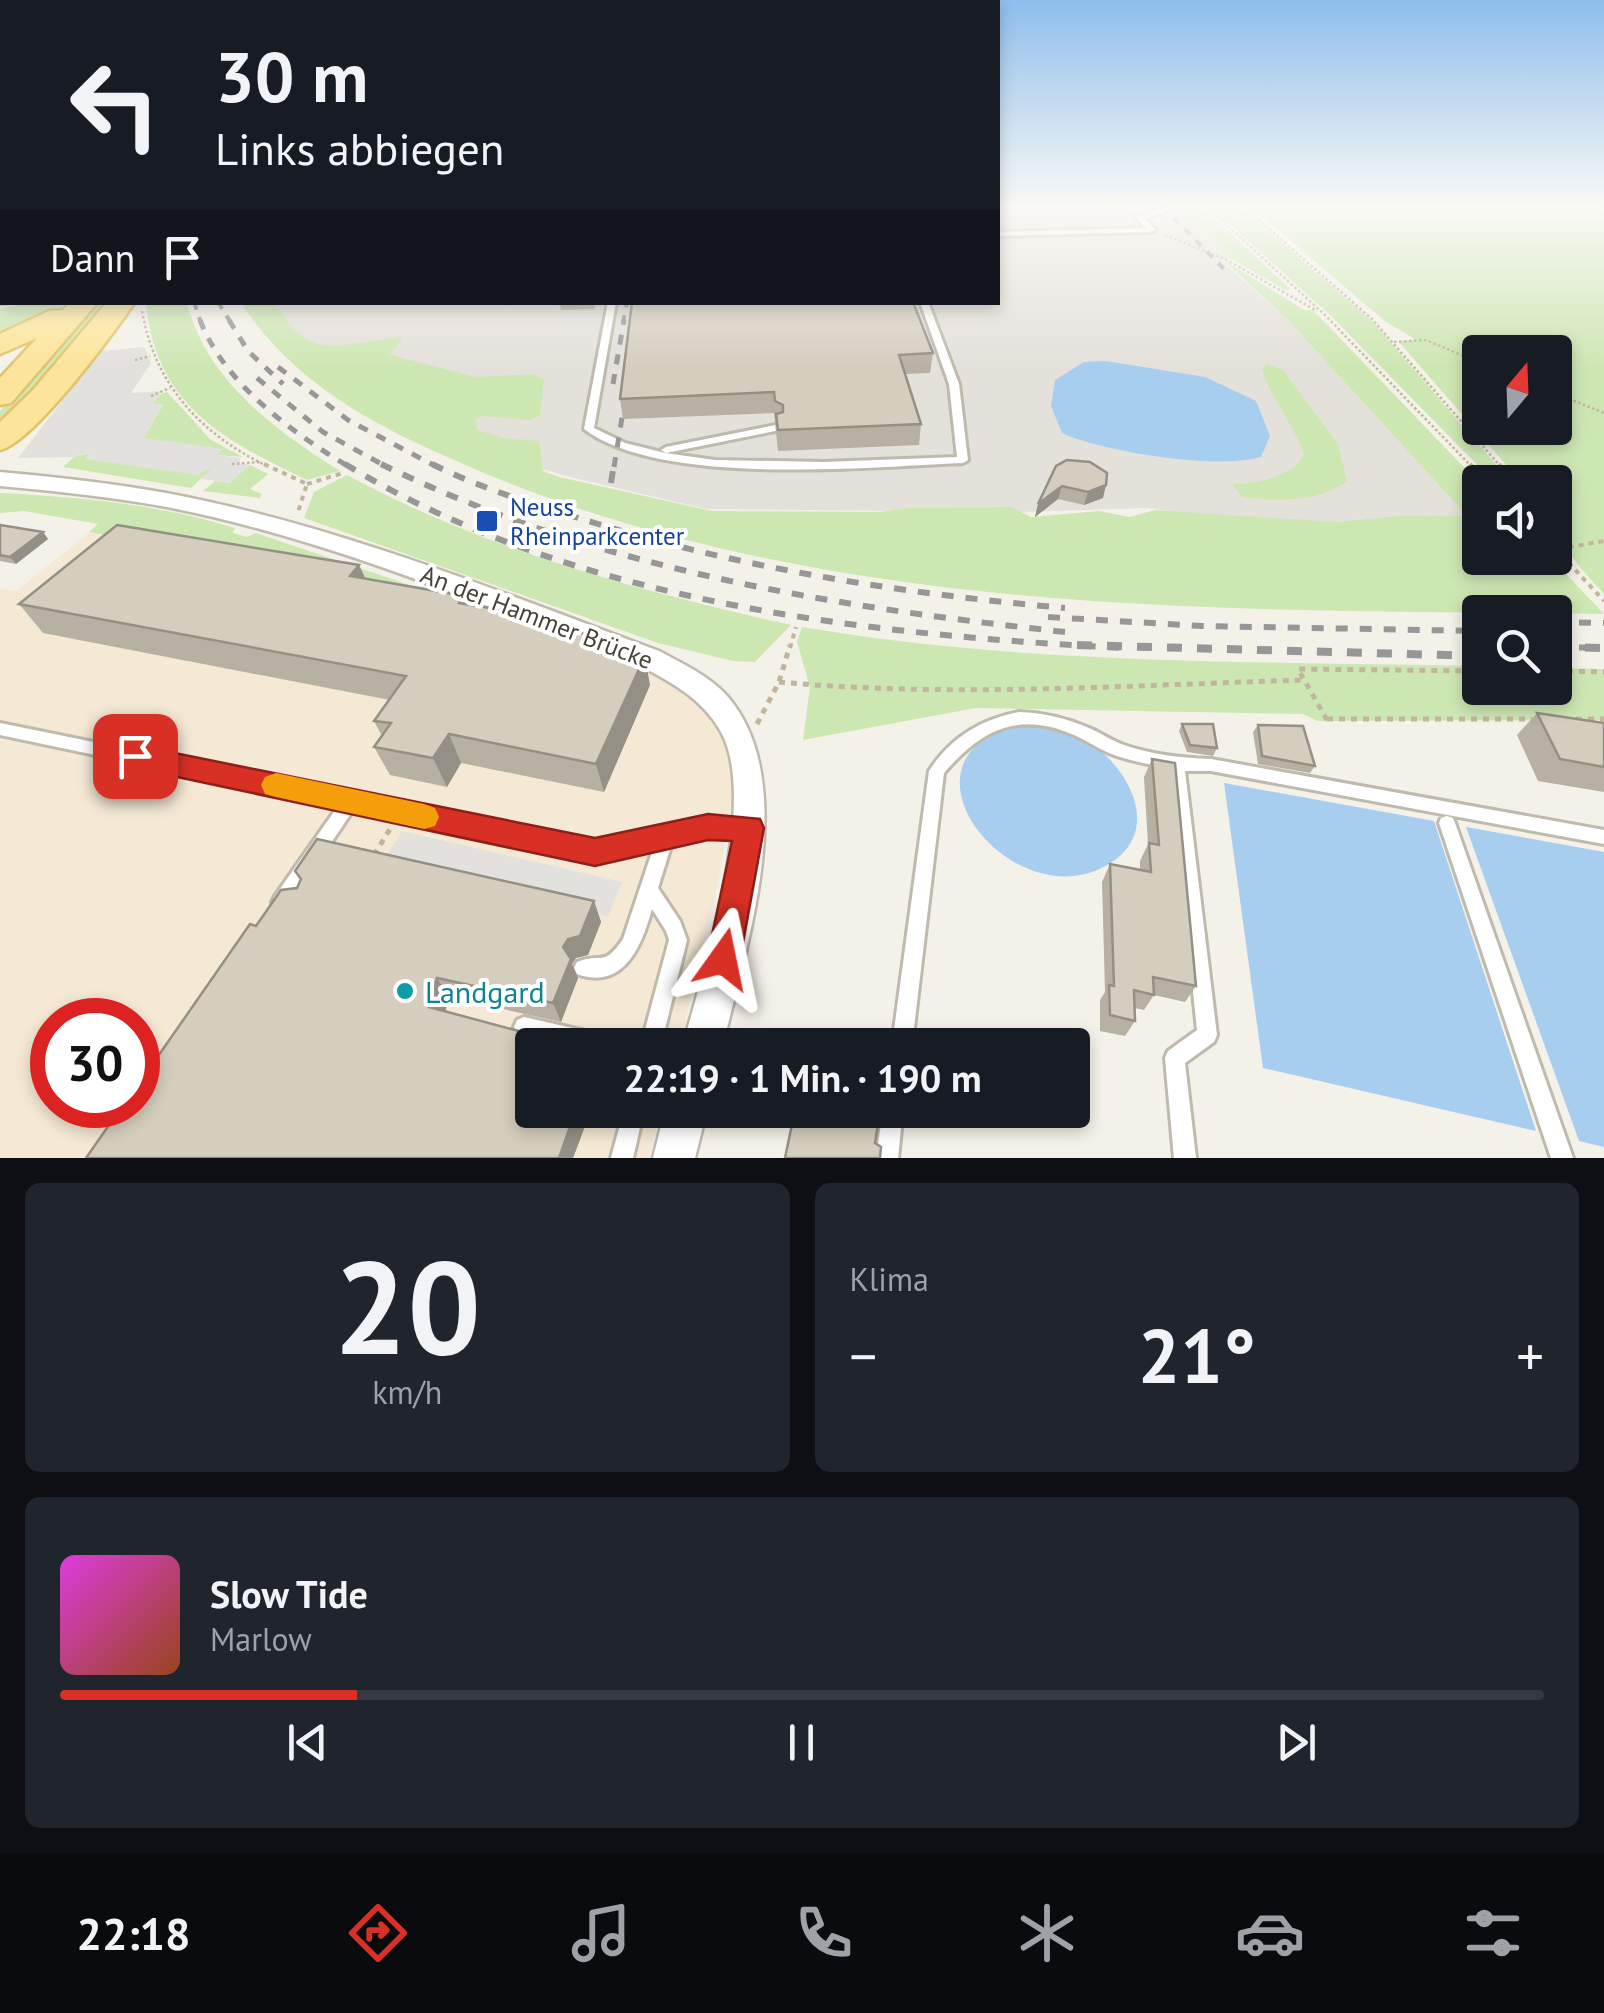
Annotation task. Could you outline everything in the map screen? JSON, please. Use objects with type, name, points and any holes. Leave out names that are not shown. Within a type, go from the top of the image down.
[{"type":"main road","points":[[0,345],[46,326],[70,305]]},
{"type":"main road","points":[[0,396],[82,305]]},
{"type":"main road","points":[[0,440],[44,397],[120,305]]},
{"type":"street","name":"An der Hammer Brücke","points":[[0,478],[122,491],[290,528],[678,671],[723,708],[741,738],[752,775],[750,828],[707,1028]]},
{"type":"street","points":[[674,1158],[682,1128]]},
{"type":"lane","points":[[611,305],[589,429],[601,438],[656,452],[720,464],[790,467],[963,460],[954,384],[925,305]]},
{"type":"lane","points":[[656,452],[776,428]]},
{"type":"lane","points":[[904,1028],[937,772],[958,746],[988,725],[1026,717],[1054,721],[1115,748],[1178,764],[1211,765],[1604,837]]},
{"type":"lane","points":[[0,729],[595,852],[708,827],[750,828]]},
{"type":"lane","points":[[1178,764],[1207,1035],[1175,1058],[1185,1158]]},
{"type":"lane","points":[[266,923],[295,898],[350,801]]},
{"type":"lane","points":[[1447,823],[1562,1158]]},
{"type":"lane","points":[[582,968],[608,967],[621,960],[630,948],[665,837]]},
{"type":"lane","points":[[649,889],[678,940],[656,1028]]},
{"type":"lane","points":[[524,1027],[528,1028]]},
{"type":"lane","points":[[622,1158],[630,1128]]},
{"type":"lane","points":[[887,1158],[891,1128]]},
{"type":"path","points":[[1227,260],[1325,315]]},
{"type":"path","points":[[1265,260],[1325,315],[1471,465]]},
{"type":"path","points":[[1303,260],[1394,342],[1499,465]]},
{"type":"path","points":[[142,305],[152,356],[171,388],[216,438],[307,484],[343,472]]},
{"type":"path","points":[[1394,342],[1408,337],[1425,340],[1462,355]]},
{"type":"path","points":[[136,360],[152,356]]},
{"type":"path","points":[[152,396],[171,388]]},
{"type":"path","points":[[1572,400],[1604,413]]},
{"type":"path","points":[[232,464],[261,462]]},
{"type":"path","points":[[290,528],[307,484]]},
{"type":"path","points":[[1572,546],[1604,541]]},
{"type":"path","points":[[1572,566],[1604,601]]},
{"type":"path","points":[[741,738],[762,719],[796,628]]},
{"type":"path","points":[[1462,671],[1298,669],[1327,720],[1544,719]]},
{"type":"path","points":[[1572,671],[1604,672]]},
{"type":"path","points":[[779,682],[845,688],[975,689],[1304,680]]},
{"type":"path","points":[[1564,719],[1604,719]]},
{"type":"path","points":[[366,868],[400,812]]},
{"type":"shaded area","points":[[1000,260],[1224,260],[1289,321],[1462,510],[1462,517],[1405,515],[1336,522],[1251,520],[1146,508],[1019,512],[706,509],[566,476],[460,444],[370,402],[276,321],[264,305],[1000,305]]},
{"type":"shaded area","points":[[144,347],[151,363],[131,393],[161,391],[153,404],[163,404],[144,438],[223,449],[217,455],[240,458],[240,463],[250,465],[229,483],[202,479],[212,467],[198,475],[85,459],[91,452],[74,457],[18,458],[101,351]]},
{"type":"shaded area","points":[[90,532],[387,586],[634,665],[683,689],[705,709],[729,753],[735,781],[717,890],[683,1028],[515,1028],[515,1128],[657,1128],[649,1158],[0,1158],[0,588],[16,591]]},
{"type":"shaded area","points":[[402,831],[622,882],[608,916],[383,862]]},
{"type":"green space","points":[[1223,260],[1304,310],[1313,310],[1462,465],[1462,511],[1289,321]]},
{"type":"green space","points":[[1234,260],[1259,260],[1290,289],[1285,290]]},
{"type":"green space","points":[[1269,260],[1302,260],[1373,322],[1462,425],[1462,445],[1479,445],[1496,465],[1477,465],[1332,317]]},
{"type":"green space","points":[[1313,260],[1604,260],[1604,594],[1572,556],[1572,465],[1506,465],[1489,445],[1572,445],[1572,335],[1462,335],[1462,414],[1399,342],[1415,339],[1386,322]]},
{"type":"green space","points":[[63,305],[50,318],[0,341],[0,308]]},
{"type":"green space","points":[[97,305],[107,305],[0,430],[0,411]]},
{"type":"green space","points":[[146,305],[188,305],[210,356],[227,380],[268,420],[340,471],[307,480],[222,434],[179,394],[152,339]]},
{"type":"green space","points":[[242,305],[277,305],[289,323],[315,343],[345,345],[403,337],[390,355],[476,377],[534,374],[544,380],[540,415],[530,420],[482,416],[475,419],[477,430],[504,438],[539,441],[543,471],[559,477],[712,511],[880,512],[905,508],[1012,507],[1031,517],[1099,511],[1130,517],[1155,510],[1336,522],[1405,515],[1462,516],[1462,575],[1567,575],[1604,614],[1572,614],[1572,595],[1462,595],[1462,612],[1171,605],[1025,596],[881,579],[739,553],[599,515],[463,464],[399,434],[312,380],[262,332]]},
{"type":"green space","points":[[1267,364],[1283,370],[1338,444],[1347,481],[1336,488],[1310,497],[1269,499],[1242,497],[1232,484],[1283,474],[1304,454],[1266,380],[1262,369]]},
{"type":"green space","points":[[167,392],[211,440],[243,457],[216,455],[143,438],[163,405],[152,405]]},
{"type":"green space","points":[[94,452],[214,467],[191,488],[63,467],[74,457]]},
{"type":"green space","points":[[250,465],[268,474],[250,489],[262,494],[260,498],[203,491],[215,481],[229,483]]},
{"type":"green space","points":[[347,475],[454,525],[564,565],[677,598],[791,625],[755,662],[733,661],[658,643],[304,518],[314,492]]},
{"type":"green space","points":[[0,493],[119,503],[206,520],[235,528],[233,533],[247,537],[256,533],[507,618],[386,585],[89,532],[98,524],[24,511],[0,513]]},
{"type":"green space","points":[[802,627],[1055,655],[1462,666],[1462,705],[1572,705],[1572,668],[1604,669],[1604,720],[1318,721],[1302,714],[976,708],[803,740],[810,687],[797,642]]},
{"type":"water","points":[[1106,361],[1205,377],[1256,401],[1270,436],[1261,457],[1218,461],[1161,457],[1104,447],[1062,433],[1051,406],[1055,380],[1084,362]]},
{"type":"water","points":[[1024,725],[1051,727],[1076,735],[1093,745],[1122,774],[1137,811],[1136,829],[1128,847],[1112,862],[1074,876],[1037,872],[1003,855],[976,828],[962,798],[962,767],[982,742]]},
{"type":"water","points":[[1224,783],[1434,821],[1536,1131],[1263,1068]]},
{"type":"water","points":[[1466,827],[1604,852],[1604,1147],[1579,1141]]},
{"type":"building","points":[[632,305],[914,305],[933,353],[899,355],[921,424],[778,430],[776,414],[783,412],[783,405],[775,401],[774,392],[620,399]]},
{"type":"building","points":[[1067,460],[1090,462],[1107,473],[1106,485],[1088,492],[1062,486],[1038,504],[1056,466]]},
{"type":"building","points":[[0,525],[43,532],[10,557],[0,555]]},
{"type":"building","points":[[117,525],[359,565],[350,576],[464,596],[459,603],[552,618],[547,627],[597,636],[593,646],[645,656],[596,764],[449,734],[433,758],[374,747],[391,723],[374,721],[406,676],[19,604]]},
{"type":"building","points":[[1537,713],[1604,723],[1604,767],[1560,759]]},
{"type":"building","points":[[1182,724],[1213,724],[1217,748],[1190,745]]},
{"type":"building","points":[[1258,725],[1303,726],[1315,766],[1262,756]]},
{"type":"building","points":[[1152,759],[1175,763],[1196,986],[1153,977],[1154,995],[1134,990],[1135,1021],[1110,1015],[1109,985],[1114,986],[1110,864],[1151,872],[1149,843],[1159,845]]},
{"type":"building","name":"Landgard","points":[[317,839],[594,901],[580,936],[568,939],[563,947],[571,959],[553,1003],[437,978],[429,1007],[515,1030],[515,1128],[570,1128],[559,1158],[86,1158],[107,1128],[160,1128],[160,1053],[250,924],[256,926],[281,890],[297,888],[301,879],[295,871]]},
{"type":"building","points":[[791,1128],[877,1128],[875,1143],[881,1147],[880,1158],[785,1158]]},
{"type":"railway","points":[[1215,260],[1225,270]]},
{"type":"railway","points":[[195,305],[200,320]]},
{"type":"railway","points":[[220,305],[231,323]]},
{"type":"railway","points":[[623,323],[626,305]]},
{"type":"railway","points":[[200,320],[226,365],[262,405],[349,467]]},
{"type":"railway","points":[[229,320],[248,351],[283,384]]},
{"type":"railway","points":[[613,384],[624,320]]},
{"type":"railway","points":[[278,367],[348,420],[437,467]]},
{"type":"railway","points":[[257,378],[323,432],[384,465]]},
{"type":"railway","points":[[614,467],[627,387]]},
{"type":"railway","points":[[345,464],[434,511],[527,549],[623,580],[722,603],[822,620],[923,633],[1123,648]]},
{"type":"railway","points":[[432,464],[535,504],[713,555],[888,587],[1065,608]]},
{"type":"railway","points":[[611,483],[614,464]]},
{"type":"railway","points":[[384,465],[463,501],[548,532],[720,579],[897,611],[1075,633]]},
{"type":"railway","points":[[1048,617],[1202,626],[1462,631]]},
{"type":"railway","points":[[1572,622],[1604,623]]},
{"type":"railway","points":[[1077,645],[1462,656]]},
{"type":"railway","points":[[1598,648],[1555,647],[1604,648]]},
{"type":"slow traffic","points":[[276,785],[424,817]]},
{"type":"place","name":"Neuss Rheinparkcenter","points":[[487,521]]},
{"type":"place","name":"Landgard","points":[[405,991]]},
{"type":"route","points":[[135,756],[595,852],[708,827],[750,828],[723,959]]}]
